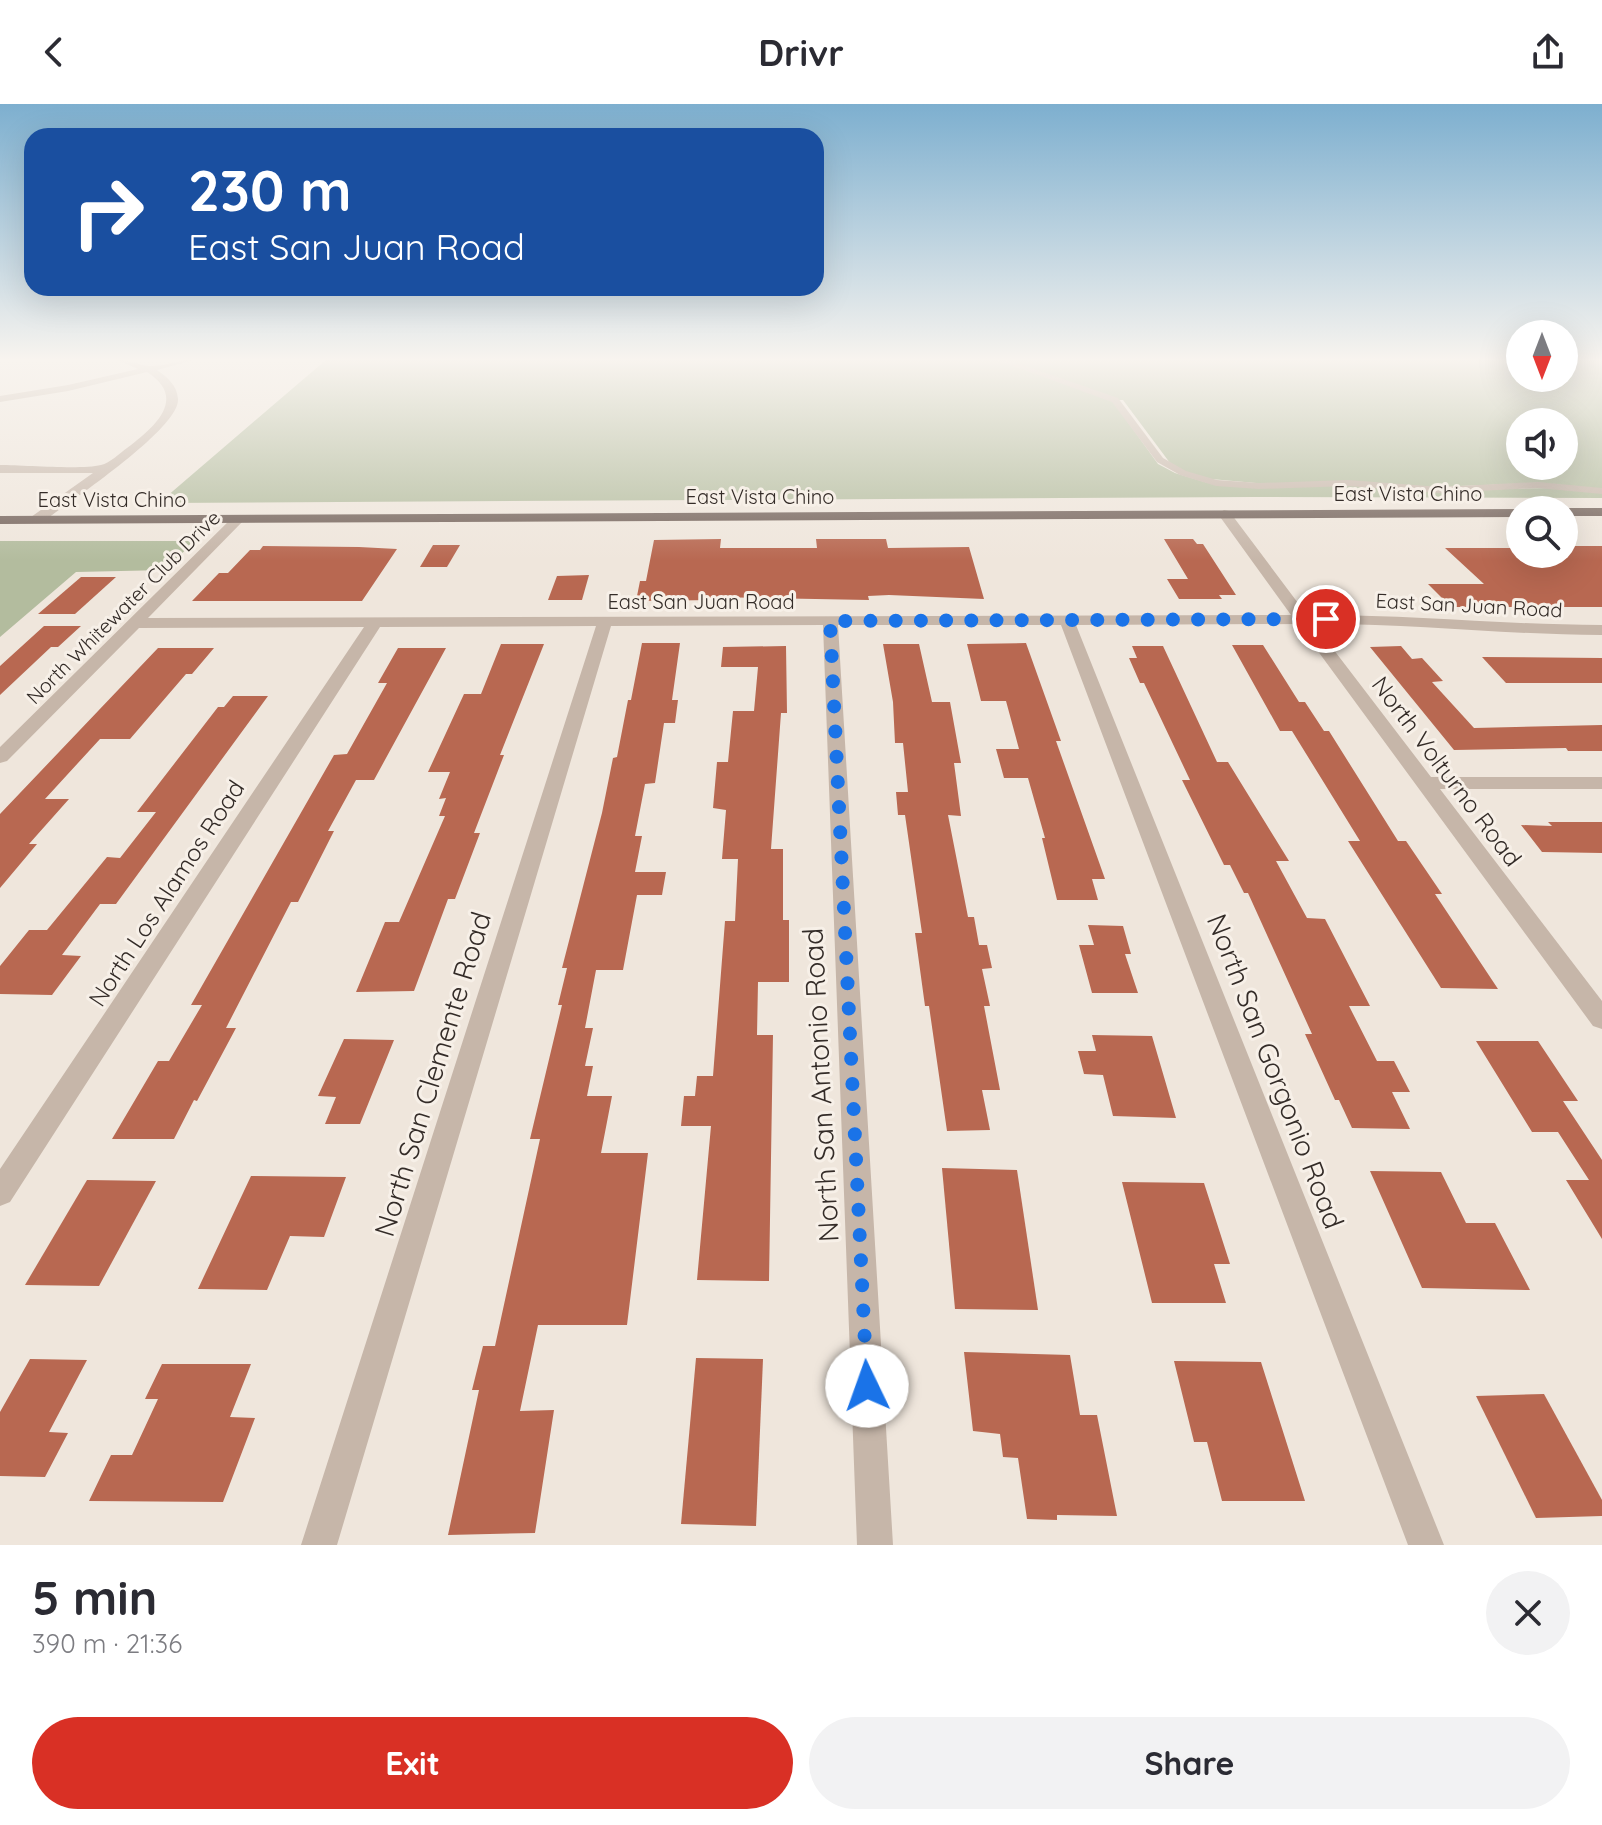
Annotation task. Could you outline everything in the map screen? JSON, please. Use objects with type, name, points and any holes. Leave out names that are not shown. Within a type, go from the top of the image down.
[{"type":"main road","points":[[1578,512],[1602,512]]},
{"type":"main road","name":"East Vista Chino","points":[[0,520],[1506,513]]},
{"type":"street","points":[[36,520],[159,426]]},
{"type":"street","points":[[0,469],[105,469]]},
{"type":"street","name":"North Volturno Road","points":[[1224,514],[1602,1019]]},
{"type":"street","name":"North Whitewater Club Drive","points":[[0,757],[240,518]]},
{"type":"street","name":"East San Juan Road","points":[[135,623],[1372,619],[1522,630],[1602,630]]},
{"type":"street","name":"North San Gorgonio Road","points":[[1067,620],[1426,1545]]},
{"type":"street","name":"North San Antonio Road","points":[[830,621],[875,1545]]},
{"type":"street","name":"North Los Alamos Road","points":[[0,1193],[375,622]]},
{"type":"street","name":"North San Clemente Road","points":[[319,1545],[605,622]]},
{"type":"street","points":[[1426,783],[1602,783]]},
{"type":"lane","points":[[1137,426],[1160,460],[1183,473],[1216,483],[1259,486],[1348,483],[1440,490],[1538,485],[1602,491]]},
{"type":"green space","points":[[249,426],[1131,426],[1158,464],[1208,483],[1414,490],[1556,488],[1602,493],[1602,498],[159,503]]},
{"type":"green space","points":[[1143,426],[1506,426],[1506,480],[1578,480],[1578,426],[1602,426],[1602,489],[1538,483],[1433,487],[1350,481],[1267,484],[1211,479],[1186,472],[1170,463]]},
{"type":"green space","points":[[0,541],[194,541],[166,570],[76,572],[0,637]]},
{"type":"building","points":[[721,539],[720,548],[817,548],[816,539],[886,539],[888,548],[969,547],[984,599],[889,595],[868,596],[869,600],[714,597],[714,600],[636,601],[640,581],[646,581],[654,540]]},
{"type":"building","points":[[1164,539],[1193,539],[1197,544],[1203,544],[1236,595],[1219,595],[1222,599],[1179,599],[1167,579],[1188,579]]},
{"type":"building","points":[[433,545],[460,545],[447,567],[420,567]]},
{"type":"building","points":[[263,546],[397,549],[362,601],[192,601],[219,573],[228,573],[250,550],[260,550]]},
{"type":"building","points":[[1578,546],[1602,546],[1602,607],[1451,607],[1428,584],[1484,584],[1445,548],[1506,548],[1506,568],[1578,568]]},
{"type":"building","points":[[589,575],[582,600],[548,600],[557,576]]},
{"type":"building","points":[[81,577],[116,577],[75,614],[38,614]]},
{"type":"building","points":[[44,626],[81,626],[58,647],[51,647],[0,695],[0,666]]},
{"type":"building","points":[[642,643],[680,643],[672,700],[678,700],[675,723],[664,723],[655,783],[645,784],[635,836],[642,836],[635,872],[666,872],[662,895],[637,895],[623,970],[596,970],[585,1028],[593,1028],[585,1066],[593,1066],[587,1096],[612,1096],[601,1153],[648,1153],[627,1325],[538,1325],[520,1411],[554,1410],[535,1533],[448,1535],[479,1390],[472,1390],[483,1346],[495,1346],[540,1139],[530,1139],[562,1005],[558,1005],[567,968],[562,968],[613,758],[617,757]]},
{"type":"building","points":[[1026,643],[1061,741],[1056,741],[1105,879],[1092,879],[1098,900],[1057,900],[1042,838],[1045,838],[1028,778],[1004,778],[996,749],[1019,749],[1006,701],[981,701],[967,644]]},
{"type":"building","points":[[501,644],[544,644],[500,755],[504,755],[474,833],[480,833],[455,899],[448,899],[414,991],[356,992],[385,922],[399,922],[445,816],[439,816],[446,798],[439,799],[450,772],[428,772],[464,694],[481,694]]},
{"type":"building","points":[[883,644],[919,644],[932,702],[950,702],[961,763],[954,763],[961,816],[948,815],[968,917],[974,917],[979,945],[987,945],[992,968],[982,969],[990,1006],[984,1006],[1000,1090],[982,1090],[990,1130],[947,1131],[915,933],[922,933],[905,815],[898,815],[896,792],[908,792],[903,743],[895,743],[893,702]]},
{"type":"building","points":[[1232,645],[1263,645],[1299,702],[1305,702],[1324,731],[1329,731],[1398,841],[1406,841],[1442,894],[1435,894],[1498,989],[1441,988],[1348,841],[1360,841],[1292,731],[1280,731]]},
{"type":"building","points":[[786,646],[787,713],[781,713],[771,849],[783,849],[783,920],[789,920],[789,982],[758,982],[757,1035],[773,1035],[769,1281],[697,1280],[711,1126],[681,1126],[684,1096],[695,1096],[697,1076],[713,1076],[725,921],[735,921],[738,859],[722,859],[726,810],[713,808],[717,762],[728,762],[733,711],[754,711],[758,667],[721,667],[723,647]]},
{"type":"building","points":[[1132,646],[1163,646],[1217,762],[1228,762],[1289,861],[1276,861],[1307,918],[1325,919],[1370,1006],[1349,1006],[1377,1061],[1394,1061],[1410,1092],[1392,1092],[1410,1129],[1352,1128],[1339,1100],[1335,1100],[1305,1034],[1312,1034],[1248,893],[1244,893],[1230,865],[1224,865],[1182,780],[1190,780],[1129,658],[1137,658]]},
{"type":"building","points":[[1401,646],[1412,659],[1422,658],[1443,681],[1432,682],[1474,728],[1602,725],[1602,751],[1568,751],[1566,748],[1454,750],[1370,647]]},
{"type":"building","points":[[158,648],[214,648],[192,674],[186,674],[130,739],[100,739],[45,799],[69,799],[29,844],[37,844],[0,888],[0,814]]},
{"type":"building","points":[[398,648],[446,648],[374,780],[356,780],[328,831],[334,831],[298,902],[291,902],[226,1028],[236,1028],[197,1101],[194,1100],[174,1139],[112,1139],[158,1061],[169,1061],[202,1005],[191,1005],[334,755],[347,754],[387,683],[378,683]]},
{"type":"building","points":[[1482,657],[1602,658],[1602,683],[1506,683]]},
{"type":"building","points":[[233,696],[268,696],[116,904],[100,904],[62,955],[81,956],[52,995],[0,994],[0,966],[29,930],[47,930],[107,857],[120,858],[156,812],[137,812],[218,707],[224,707]]},
{"type":"building","points":[[1548,822],[1602,822],[1602,853],[1542,852],[1521,825],[1552,826]]},
{"type":"building","points":[[1088,925],[1123,926],[1131,954],[1125,954],[1138,993],[1092,993],[1079,945],[1094,945]]},
{"type":"building","points":[[1092,1035],[1152,1036],[1176,1118],[1113,1116],[1103,1075],[1084,1074],[1078,1051],[1096,1051]]},
{"type":"building","points":[[344,1039],[394,1040],[360,1124],[325,1124],[336,1097],[318,1096]]},
{"type":"building","points":[[1476,1041],[1538,1041],[1578,1101],[1563,1101],[1602,1160],[1602,1239],[1566,1180],[1589,1180],[1558,1132],[1532,1132]]},
{"type":"building","points":[[942,1168],[1017,1170],[1038,1310],[955,1309]]},
{"type":"building","points":[[1370,1171],[1441,1172],[1466,1223],[1495,1223],[1530,1290],[1422,1288]]},
{"type":"building","points":[[251,1176],[346,1177],[324,1237],[290,1236],[267,1290],[198,1289]]},
{"type":"building","points":[[87,1180],[156,1181],[99,1286],[25,1285]]},
{"type":"building","points":[[1122,1182],[1204,1183],[1230,1264],[1214,1264],[1226,1303],[1152,1303]]},
{"type":"building","points":[[964,1352],[1070,1355],[1080,1415],[1097,1415],[1117,1516],[1057,1515],[1057,1520],[1027,1519],[1018,1458],[1003,1457],[1000,1434],[973,1431]]},
{"type":"building","points":[[696,1358],[763,1359],[756,1526],[681,1524]]},
{"type":"building","points":[[30,1359],[87,1360],[49,1432],[68,1433],[45,1477],[0,1476],[0,1412]]},
{"type":"building","points":[[1174,1361],[1261,1362],[1305,1501],[1222,1501],[1207,1442],[1194,1442]]},
{"type":"building","points":[[162,1364],[251,1364],[230,1417],[255,1418],[223,1502],[89,1501],[111,1455],[132,1455],[158,1399],[145,1399]]},
{"type":"building","points":[[1544,1394],[1602,1500],[1602,1516],[1536,1518],[1476,1396]]},
{"type":"route","points":[[867,1386],[830,621],[1326,619]]}]
